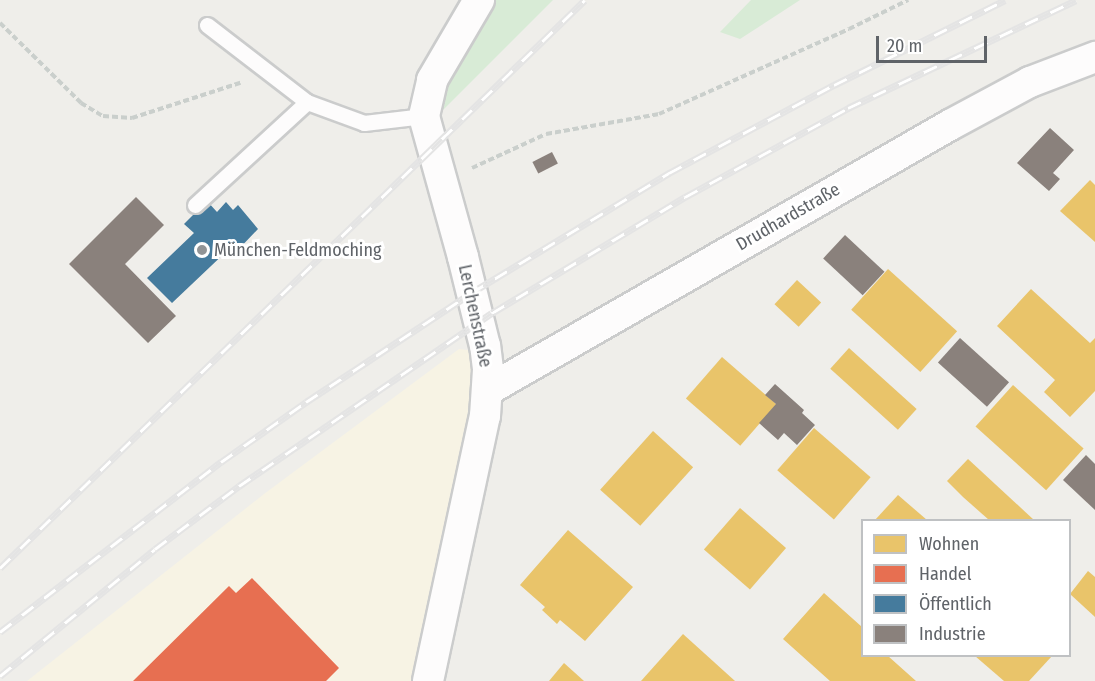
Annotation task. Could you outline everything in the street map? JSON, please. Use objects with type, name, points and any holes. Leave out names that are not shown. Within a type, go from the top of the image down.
[{"type":"street","name":"Lerchenstraße","points":[[428,681],[485,416],[488,390],[485,346],[424,116],[432,80],[479,0]]},
{"type":"street","name":"Drudhardstraße","points":[[488,390],[950,125],[1030,82],[1095,57]]},
{"type":"lane","points":[[207,25],[307,102],[364,123],[424,116]]},
{"type":"lane","points":[[195,205],[307,102]]},
{"type":"path","points":[[443,186],[465,171],[546,134],[659,114],[849,29],[908,0]]},
{"type":"path","points":[[0,23],[81,104],[103,116],[132,118],[165,109],[247,81],[260,66]]},
{"type":"shaded area","points":[[459,349],[495,353],[433,681],[27,681],[264,494]]},
{"type":"green space","points":[[478,0],[553,0],[438,115],[425,94]]},
{"type":"green space","points":[[751,0],[800,0],[740,39],[720,32]]},
{"type":"building: Wohnen","points":[[1090,180],[1095,185],[1095,242],[1060,211]]},
{"type":"building: Wohnen","points":[[888,269],[957,331],[920,372],[851,310]]},
{"type":"building: Wohnen","points":[[797,280],[821,303],[799,327],[774,304]]},
{"type":"building: Wohnen","points":[[1031,289],[1090,343],[1095,338],[1095,391],[1070,417],[1044,392],[1055,380],[997,326]]},
{"type":"building: Wohnen","points":[[849,348],[917,409],[898,430],[830,369]]},
{"type":"building: Wohnen","points":[[722,357],[776,404],[740,446],[686,399]]},
{"type":"building: Wohnen","points":[[1013,385],[1084,449],[1046,490],[976,427]]},
{"type":"building: Wohnen","points":[[814,428],[871,477],[834,519],[777,470]]},
{"type":"building: Wohnen","points":[[653,431],[693,467],[640,526],[600,490]]},
{"type":"building: Wohnen","points":[[968,459],[1033,519],[988,519],[947,481]]},
{"type":"building: Wohnen","points":[[898,495],[926,519],[876,519]]},
{"type":"building: Wohnen","points":[[740,508],[786,548],[750,590],[704,550]]},
{"type":"building: Wohnen","points":[[568,530],[633,587],[585,641],[560,620],[557,624],[542,610],[545,607],[520,585]]},
{"type":"building: Wohnen","points":[[1088,571],[1095,577],[1095,617],[1071,595]]},
{"type":"building: Wohnen","points":[[824,593],[861,626],[861,657],[889,657],[916,681],[830,681],[783,639]]},
{"type":"building: Wohnen","points":[[683,634],[735,681],[641,681]]},
{"type":"building: Wohnen","points":[[976,657],[1051,657],[1029,681],[1004,681]]},
{"type":"building: Wohnen","points":[[564,663],[584,681],[549,681]]},
{"type":"building: Handel","points":[[252,578],[339,668],[326,681],[133,681],[229,586],[236,593]]},
{"type":"building: Öffentlich","name":"München-Feldmoching","points":[[207,201],[217,212],[226,202],[233,210],[238,205],[258,229],[235,253],[230,248],[172,303],[147,278],[194,233],[184,224]]},
{"type":"building: Industrie","points":[[1050,128],[1074,150],[1053,173],[1060,179],[1049,191],[1017,163]]},
{"type":"building: Industrie","points":[[552,152],[558,164],[538,174],[532,162]]},
{"type":"building: Industrie","points":[[136,197],[164,225],[125,264],[176,316],[148,343],[69,264]]},
{"type":"building: Industrie","points":[[845,235],[884,272],[863,295],[823,258]]},
{"type":"building: Industrie","points":[[960,338],[1009,382],[987,407],[938,363]]},
{"type":"building: Industrie","points":[[775,384],[804,410],[802,413],[815,425],[797,445],[784,433],[778,440],[759,423],[776,404],[765,395]]},
{"type":"building: Industrie","points":[[1086,455],[1095,464],[1095,510],[1063,480]]},
{"type":"railway","points":[[0,568],[585,0]]},
{"type":"railway","points":[[0,632],[221,462],[306,402],[471,293],[669,173],[834,85],[1005,0]]},
{"type":"railway","points":[[0,676],[155,549],[239,486],[492,313],[685,197],[848,108],[1076,0]]},
{"type":"place","name":"München-Feldmoching","points":[[202,250]]}]
